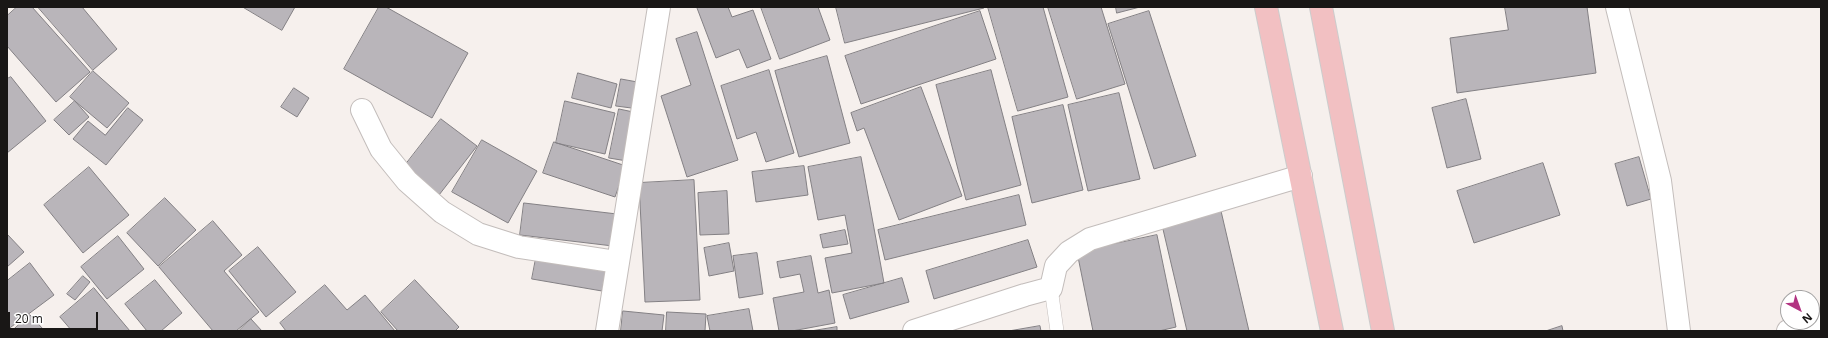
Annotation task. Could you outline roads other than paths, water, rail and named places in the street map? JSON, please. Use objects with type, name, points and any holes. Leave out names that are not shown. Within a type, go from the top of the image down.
[{"type":"main road","points":[[1266,7],[1332,331]]},
{"type":"main road","points":[[1321,7],[1383,331]]},
{"type":"street","points":[[607,331],[659,7]]},
{"type":"street","points":[[1617,7],[1660,181],[1679,331]]},
{"type":"street","points":[[362,110],[381,150],[407,181],[442,212],[478,234],[519,247],[617,262]]},
{"type":"street","points":[[914,331],[1051,288],[1056,266],[1069,252],[1090,239],[1300,176]]},
{"type":"street","points":[[1788,331],[1805,324],[1821,321]]},
{"type":"lane","points":[[1051,288],[1057,331]]}]
